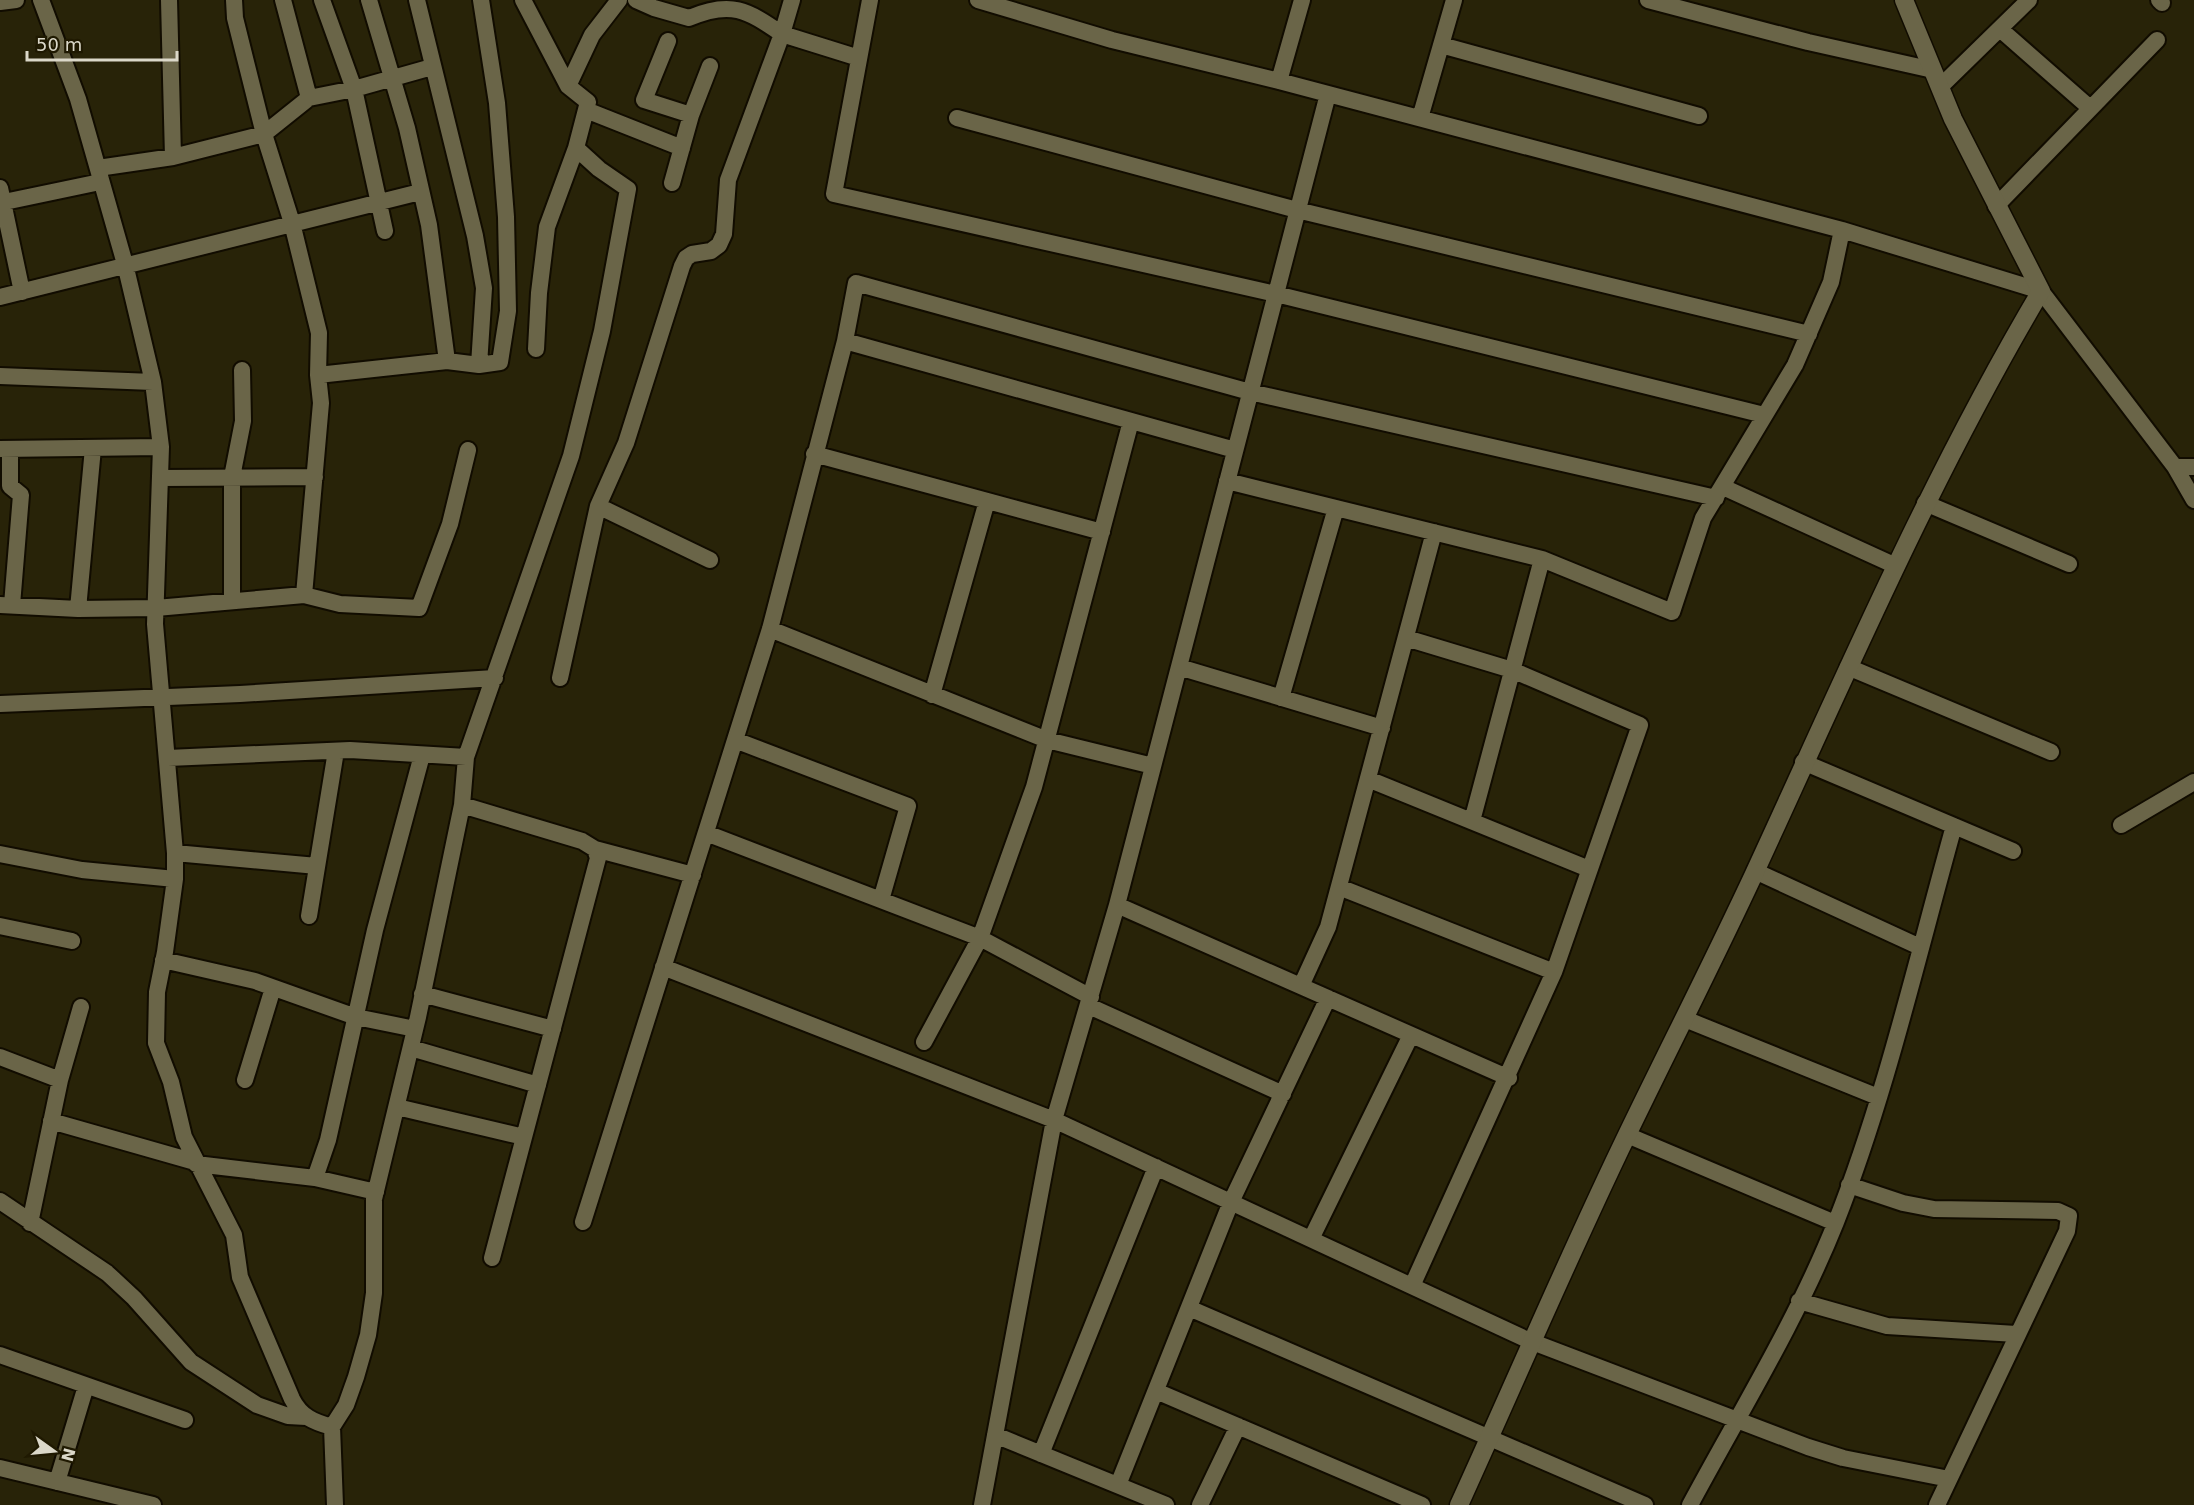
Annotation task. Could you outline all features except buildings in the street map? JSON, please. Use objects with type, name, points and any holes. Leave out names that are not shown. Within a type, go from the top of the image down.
[{"type":"street","points":[[0,3],[16,0]]},
{"type":"street","points":[[41,0],[78,99],[125,264],[153,382],[161,447],[156,608],[175,852],[175,879],[164,960],[157,992],[156,1043],[171,1082],[184,1137],[234,1235],[240,1277],[297,1411],[313,1422],[332,1427]]},
{"type":"street","points":[[169,0],[173,157]]},
{"type":"street","points":[[234,0],[236,18],[264,134],[292,223],[319,333],[318,375],[321,403],[304,595]]},
{"type":"street","points":[[283,0],[309,98]]},
{"type":"street","points":[[322,0],[354,89],[385,231]]},
{"type":"street","points":[[369,0],[407,128],[429,225],[447,361]]},
{"type":"street","points":[[417,0],[475,236],[484,288],[479,365]]},
{"type":"street","points":[[318,375],[447,361],[479,365],[500,362],[508,311],[506,217],[498,114],[481,0]]},
{"type":"street","points":[[523,0],[568,86],[588,102],[576,148],[547,227],[539,293],[536,349]]},
{"type":"street","points":[[568,86],[592,35],[619,0]]},
{"type":"street","points":[[636,0],[689,18],[704,10],[719,7],[747,10],[782,34],[859,58]]},
{"type":"street","points":[[560,678],[598,506],[626,443],[682,266],[686,258],[711,251],[719,244],[724,234],[728,180],[782,34],[792,0]]},
{"type":"street","points":[[870,0],[834,194],[1276,294],[1764,415]]},
{"type":"street","points":[[978,0],[1112,40],[1279,81],[1842,230],[2041,291]]},
{"type":"street","points":[[1279,81],[1302,0]]},
{"type":"street","points":[[1420,118],[1454,0]]},
{"type":"street","points":[[1648,0],[1936,78]]},
{"type":"street","points":[[1904,0],[1936,78],[1996,206],[2041,291],[2175,467],[2194,500]]},
{"type":"street","points":[[1936,78],[2000,29],[2029,0]]},
{"type":"street","points":[[2000,29],[2091,108]]},
{"type":"street","points":[[1996,206],[2157,40]]},
{"type":"street","points":[[668,41],[644,100],[691,115]]},
{"type":"street","points":[[1441,45],[1699,116]]},
{"type":"street","points":[[672,183],[691,115],[710,66]]},
{"type":"street","points":[[22,292],[1,198],[264,134],[309,98],[354,89],[432,67]]},
{"type":"street","points":[[982,1505],[1054,1120],[1117,905],[1328,94]]},
{"type":"street","points":[[586,110],[682,148]]},
{"type":"street","points":[[957,118],[1298,210],[1809,334]]},
{"type":"street","points":[[335,1505],[332,1427],[346,1405],[357,1377],[368,1335],[374,1293],[372,1233],[375,1192],[411,1048],[462,805],[466,757],[571,456],[602,331],[628,189],[599,169],[576,148]]},
{"type":"street","points":[[0,297],[420,192]]},
{"type":"street","points":[[1227,481],[1542,559],[1672,612],[1703,518],[1796,365],[1831,282],[1842,230]]},
{"type":"street","points":[[583,1222],[770,629],[845,341],[856,283],[1250,392],[1719,492],[1896,566]]},
{"type":"street","points":[[1459,1505],[1530,1341],[1755,871],[1803,762],[1925,503],[1988,380],[2041,291]]},
{"type":"street","points":[[845,341],[1235,450]]},
{"type":"street","points":[[232,602],[232,477],[243,421],[242,370]]},
{"type":"street","points":[[0,376],[153,382]]},
{"type":"street","points":[[924,1042],[980,938],[1034,787],[1131,421]]},
{"type":"street","points":[[161,447],[5,449],[10,486],[21,495],[6,605],[78,609],[156,608],[304,595],[340,604],[419,608],[450,524],[468,450]]},
{"type":"street","points":[[78,609],[93,448]]},
{"type":"street","points":[[814,454],[1102,531]]},
{"type":"street","points":[[2175,467],[2194,466]]},
{"type":"street","points":[[160,478],[315,477]]},
{"type":"street","points":[[932,696],[987,501]]},
{"type":"street","points":[[1925,503],[2069,564]]},
{"type":"street","points":[[598,506],[710,560]]},
{"type":"street","points":[[1281,698],[1336,508]]},
{"type":"street","points":[[1301,986],[1328,927],[1434,532]]},
{"type":"street","points":[[1472,821],[1542,559]]},
{"type":"street","points":[[770,629],[932,696],[1047,740],[1153,766]]},
{"type":"street","points":[[1406,638],[1512,670],[1640,725],[1554,972],[1509,1078],[1412,1286]]},
{"type":"street","points":[[1179,667],[1382,728]]},
{"type":"street","points":[[1848,667],[2051,752]]},
{"type":"street","points":[[0,704],[162,698],[495,678]]},
{"type":"street","points":[[735,740],[908,806],[881,900]]},
{"type":"street","points":[[168,758],[336,751],[466,757]]},
{"type":"street","points":[[309,916],[336,751]]},
{"type":"street","points":[[315,1178],[328,1140],[375,930],[422,754]]},
{"type":"street","points":[[1803,762],[2013,851]]},
{"type":"street","points":[[1368,779],[1588,869]]},
{"type":"street","points":[[2121,825],[2194,782]]},
{"type":"street","points":[[462,805],[582,841],[596,849],[693,875]]},
{"type":"street","points":[[1690,1505],[1800,1301],[1835,1223],[1878,1096],[1954,826]]},
{"type":"street","points":[[706,833],[980,938],[1090,1002],[1283,1094]]},
{"type":"street","points":[[492,1258],[597,866],[596,849]]},
{"type":"street","points":[[175,852],[317,866]]},
{"type":"street","points":[[0,854],[82,870],[175,879]]},
{"type":"street","points":[[1755,871],[1920,947]]},
{"type":"street","points":[[1339,887],[1554,972]]},
{"type":"street","points":[[1117,905],[1509,1078]]},
{"type":"street","points":[[0,926],[72,941]]},
{"type":"street","points":[[164,960],[255,981],[356,1017],[415,1029]]},
{"type":"street","points":[[663,967],[1054,1120],[1530,1341],[1735,1421],[1843,1458],[1949,1479]]},
{"type":"street","points":[[245,1080],[273,988]]},
{"type":"street","points":[[422,994],[553,1029]]},
{"type":"street","points":[[1118,1485],[1231,1202],[1328,998]]},
{"type":"street","points":[[30,1223],[60,1080],[81,1007]]},
{"type":"street","points":[[1685,1019],[1878,1096]]},
{"type":"street","points":[[1311,1239],[1411,1035]]},
{"type":"street","points":[[411,1048],[538,1084]]},
{"type":"street","points":[[0,1058],[60,1080]]},
{"type":"street","points":[[397,1107],[524,1137]]},
{"type":"street","points":[[51,1120],[196,1163],[315,1178],[375,1192]]},
{"type":"street","points":[[1627,1135],[1835,1223]]},
{"type":"street","points":[[1041,1454],[1156,1167]]},
{"type":"street","points":[[1849,1185],[1927,1208],[2058,1211],[2069,1216],[2067,1231],[2016,1334],[1937,1505]]},
{"type":"street","points":[[0,1202],[107,1273],[134,1298],[191,1362],[257,1405],[288,1416],[306,1417]]},
{"type":"street","points":[[1800,1301],[1887,1326],[2016,1334]]},
{"type":"street","points":[[1189,1308],[1646,1505]]},
{"type":"street","points":[[0,1355],[185,1420]]},
{"type":"street","points":[[57,1482],[86,1386]]},
{"type":"street","points":[[1156,1391],[1422,1505]]},
{"type":"street","points":[[1200,1505],[1238,1426]]},
{"type":"street","points":[[995,1435],[1166,1505]]},
{"type":"street","points":[[0,1468],[153,1505]]}]
